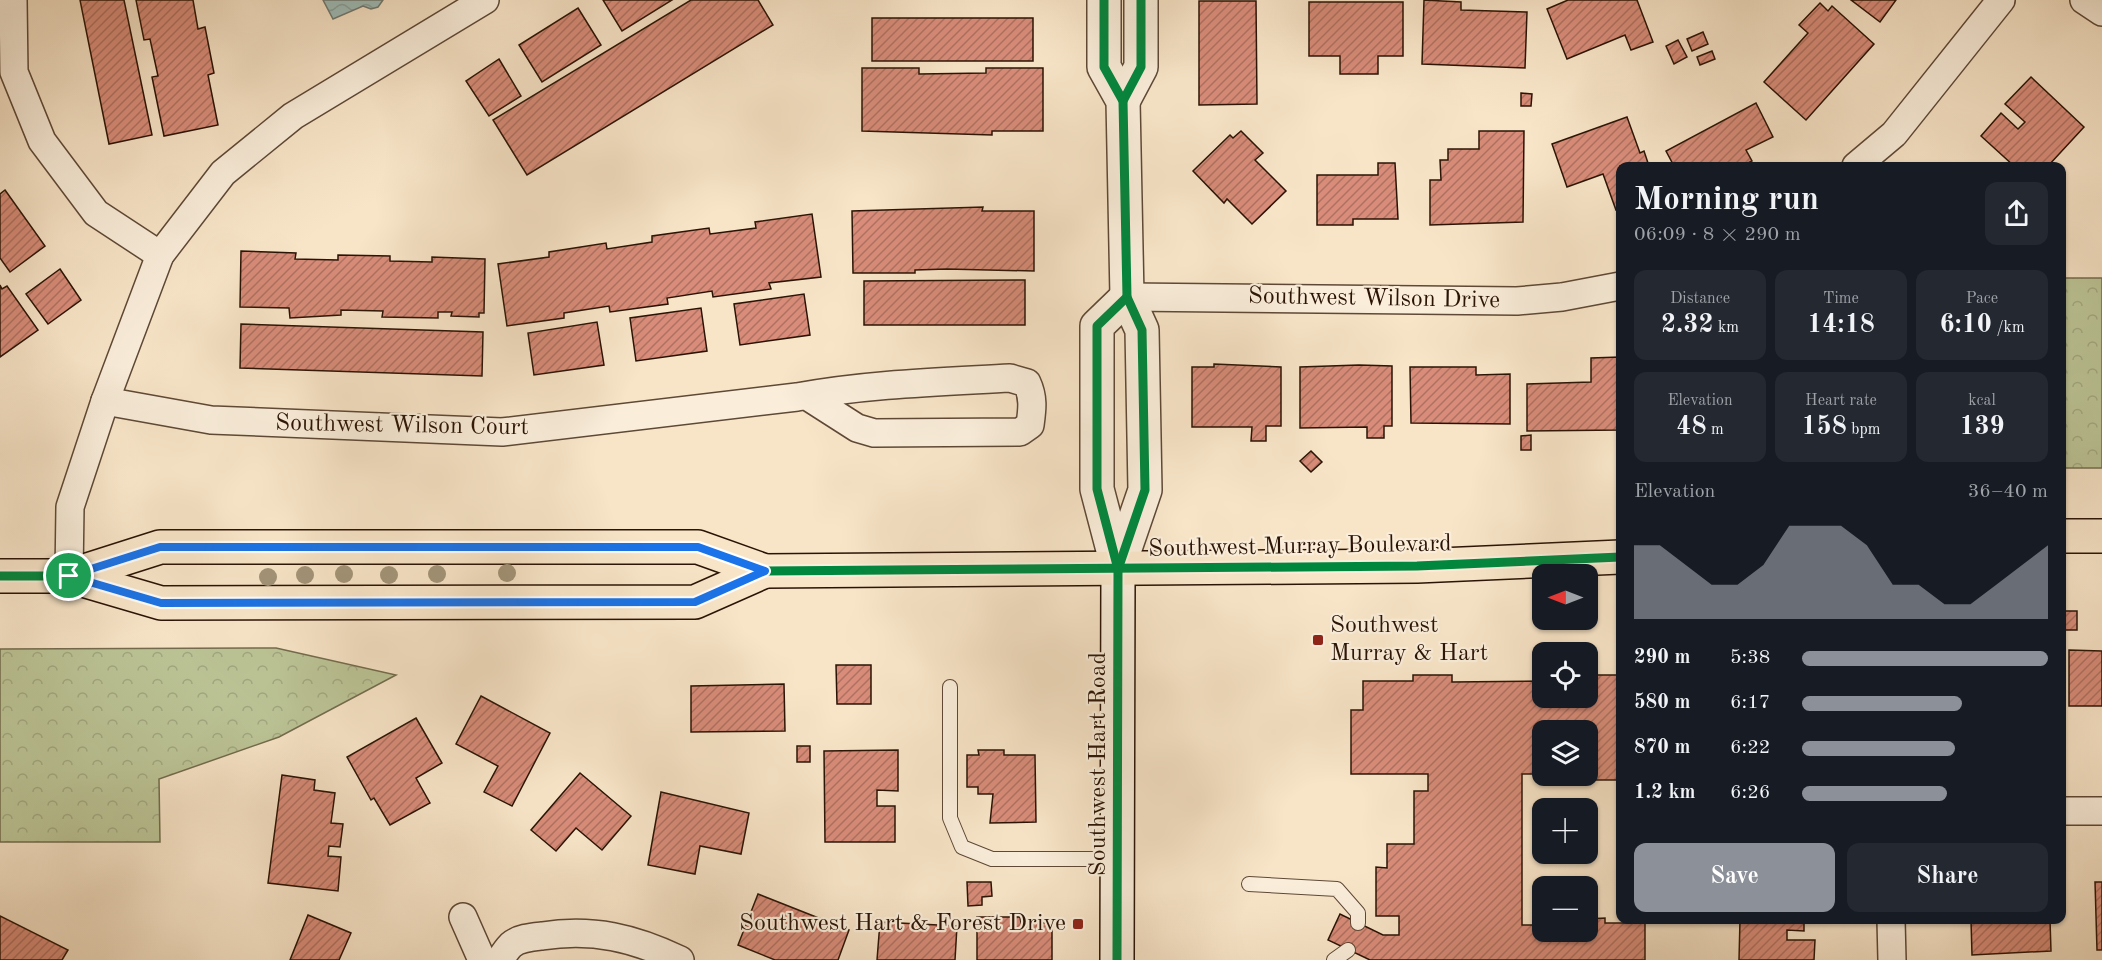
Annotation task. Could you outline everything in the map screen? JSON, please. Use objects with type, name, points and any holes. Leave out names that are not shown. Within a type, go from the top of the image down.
[{"type":"main road","points":[[2066,536],[2102,536]]},
{"type":"main road","name":"Southwest Murray Boulevard","points":[[69,576],[160,547],[698,547],[765,571],[1417,566],[1616,557]]},
{"type":"main road","name":"Southwest Murray Boulevard","points":[[0,576],[69,576],[161,603],[695,602],[765,571]]},
{"type":"street","points":[[13,0],[14,72],[42,141],[96,213],[160,255]]},
{"type":"street","points":[[69,576],[70,507],[105,401],[160,255],[223,173],[293,116],[485,0]]},
{"type":"street","name":"Southwest Hart Road","points":[[1104,0],[1104,66],[1123,101],[1127,297],[1142,330],[1145,490],[1118,569]]},
{"type":"street","name":"Southwest Hart Road","points":[[1123,101],[1141,67],[1141,0]]},
{"type":"street","points":[[1861,162],[1894,134],[2001,0]]},
{"type":"street","points":[[2084,0],[2102,12]]},
{"type":"street","name":"Southwest Wilson Drive","points":[[1127,297],[1517,301],[1562,297],[1616,287]]},
{"type":"street","name":"Southwest Hart Road","points":[[1117,960],[1118,569],[1097,489],[1097,326],[1127,297]]},
{"type":"street","name":"Southwest Wilson Court","points":[[105,401],[212,420],[502,432],[807,396],[859,386],[1010,378],[1027,383],[1032,393],[1032,408],[1029,425],[1020,432],[874,433],[857,428],[807,396]]},
{"type":"street","points":[[2066,811],[2102,811]]},
{"type":"street","points":[[464,917],[482,960]]},
{"type":"street","points":[[1891,924],[1892,960]]},
{"type":"street","points":[[500,960],[511,944],[521,939],[579,932],[603,933],[654,948],[681,960]]},
{"type":"lane","points":[[950,687],[950,818],[962,847],[992,859],[1117,859]]},
{"type":"lane","points":[[1249,884],[1337,889],[1358,913],[1358,923]]},
{"type":"lane","points":[[1334,960],[1348,950]]},
{"type":"green space","points":[[2066,278],[2102,278],[2102,468],[2066,468]]},
{"type":"green space","points":[[276,648],[396,675],[279,737],[159,779],[160,842],[0,842],[0,649]]},
{"type":"water","points":[[323,0],[383,0],[378,7],[371,9],[363,6],[333,19]]},
{"type":"building","points":[[80,0],[124,0],[152,135],[109,144]]},
{"type":"building","points":[[136,0],[193,0],[198,29],[205,27],[214,73],[208,75],[218,125],[164,136],[152,77],[158,76],[150,39],[144,40]]},
{"type":"building","points":[[603,0],[672,0],[622,31]]},
{"type":"building","points":[[691,0],[758,0],[773,25],[527,175],[493,120]]},
{"type":"building","points":[[1424,0],[1461,2],[1461,10],[1527,12],[1525,68],[1422,64]]},
{"type":"building","points":[[1568,0],[1637,0],[1653,42],[1631,50],[1625,35],[1567,59],[1547,9]]},
{"type":"building","points":[[1851,0],[1896,0],[1880,22]]},
{"type":"building","points":[[1199,1],[1256,1],[1257,104],[1199,105]]},
{"type":"building","points":[[1309,2],[1403,2],[1403,56],[1378,56],[1378,74],[1340,74],[1340,56],[1309,56]]},
{"type":"building","points":[[1820,3],[1828,11],[1832,6],[1874,44],[1806,120],[1764,82],[1808,33],[1799,25]]},
{"type":"building","points":[[578,8],[601,45],[542,82],[519,45]]},
{"type":"building","points":[[872,18],[1033,18],[1033,61],[872,61]]},
{"type":"building","points":[[1703,32],[1708,44],[1692,51],[1687,39]]},
{"type":"building","points":[[1678,40],[1687,57],[1674,64],[1666,46]]},
{"type":"building","points":[[1712,51],[1715,59],[1700,65],[1697,57]]},
{"type":"building","points":[[499,59],[521,96],[489,116],[466,81]]},
{"type":"building","points":[[862,68],[919,68],[919,74],[986,73],[986,68],[1043,68],[1043,131],[992,131],[992,135],[862,131]]},
{"type":"building","points":[[2031,77],[2084,127],[2052,162],[2010,162],[1981,136],[2001,113],[2018,129],[2025,122],[2005,104]]},
{"type":"building","points":[[1521,93],[1532,94],[1531,106],[1521,106]]},
{"type":"building","points":[[1756,103],[1773,137],[1746,150],[1752,161],[1750,162],[1672,162],[1666,151]]},
{"type":"building","points":[[1627,117],[1640,153],[1644,151],[1648,162],[1616,162],[1616,210],[1603,174],[1567,187],[1552,144]]},
{"type":"building","points":[[1241,131],[1263,153],[1255,160],[1286,191],[1252,224],[1227,199],[1224,203],[1193,171],[1230,135],[1233,138]]},
{"type":"building","points":[[1479,131],[1524,131],[1523,222],[1430,225],[1430,180],[1441,180],[1440,160],[1448,160],[1448,149],[1479,149]]},
{"type":"building","points":[[1378,163],[1395,163],[1398,219],[1353,219],[1353,225],[1317,225],[1317,175],[1378,175]]},
{"type":"building","points":[[5,190],[45,246],[10,272],[0,258],[0,194]]},
{"type":"building","points":[[983,207],[982,211],[1034,211],[1034,271],[947,269],[915,270],[915,273],[853,273],[852,211]]},
{"type":"building","points":[[812,214],[821,277],[769,283],[771,289],[713,297],[712,291],[667,298],[668,304],[610,312],[609,306],[564,313],[564,318],[507,326],[498,264],[549,257],[549,252],[606,243],[607,249],[652,242],[652,236],[709,228],[710,234],[756,228],[755,222]]},
{"type":"building","points":[[241,251],[296,253],[295,259],[338,260],[338,255],[390,256],[390,261],[432,262],[432,257],[485,259],[484,313],[479,313],[479,317],[451,316],[452,312],[438,312],[438,318],[382,317],[383,311],[341,310],[341,315],[290,318],[289,308],[240,307]]},
{"type":"building","points":[[60,269],[81,300],[48,324],[26,294]]},
{"type":"building","points":[[1025,280],[1025,325],[864,325],[864,281]]},
{"type":"building","points":[[0,285],[2,289],[7,286],[38,330],[0,357]]},
{"type":"building","points":[[804,294],[810,335],[740,345],[734,304]]},
{"type":"building","points":[[701,308],[707,351],[636,361],[630,318]]},
{"type":"building","points":[[597,322],[604,365],[534,375],[528,333]]},
{"type":"building","points":[[241,324],[483,332],[482,376],[240,368]]},
{"type":"building","points":[[1616,357],[1616,430],[1527,431],[1527,384],[1591,382],[1591,358]]},
{"type":"building","points":[[1214,364],[1281,367],[1281,426],[1266,426],[1266,441],[1251,441],[1252,427],[1192,427],[1192,367],[1214,367]]},
{"type":"building","points":[[1392,366],[1392,426],[1384,426],[1384,438],[1367,438],[1367,427],[1300,428],[1300,367]]},
{"type":"building","points":[[1410,367],[1476,367],[1476,375],[1510,374],[1510,424],[1411,423]]},
{"type":"building","points":[[1531,435],[1531,450],[1521,450],[1521,436]]},
{"type":"building","points":[[1311,451],[1322,462],[1311,472],[1300,461]]},
{"type":"building","points":[[2066,611],[2077,611],[2077,630],[2066,630]]},
{"type":"building","points":[[2069,650],[2102,651],[2102,706],[2069,706]]},
{"type":"building","points":[[836,665],[871,665],[871,704],[837,704]]},
{"type":"building","points":[[1413,675],[1452,675],[1452,682],[1532,681],[1532,708],[1598,708],[1598,675],[1616,675],[1616,780],[1598,780],[1598,720],[1532,720],[1532,774],[1522,774],[1522,925],[1532,925],[1532,942],[1598,942],[1598,918],[1605,918],[1605,923],[1645,924],[1645,960],[1370,960],[1328,940],[1340,914],[1383,935],[1399,935],[1399,916],[1376,916],[1376,867],[1387,868],[1387,844],[1414,844],[1414,791],[1428,791],[1428,774],[1351,774],[1351,710],[1363,710],[1363,681],[1413,681]]},
{"type":"building","points":[[784,684],[785,731],[691,732],[691,686]]},
{"type":"building","points":[[481,696],[550,733],[512,806],[484,792],[498,766],[456,744]]},
{"type":"building","points":[[416,718],[442,763],[416,778],[430,803],[390,825],[374,798],[371,800],[347,757]]},
{"type":"building","points":[[797,746],[810,746],[810,762],[797,762]]},
{"type":"building","points":[[898,750],[898,791],[877,790],[877,806],[895,806],[895,842],[825,842],[824,751]]},
{"type":"building","points":[[978,750],[1004,750],[1004,755],[1035,755],[1036,822],[990,823],[993,794],[978,794],[978,787],[967,787],[967,755],[979,755]]},
{"type":"building","points":[[580,773],[631,816],[602,850],[576,828],[556,851],[531,830]]},
{"type":"building","points":[[282,775],[315,780],[314,790],[335,793],[331,823],[343,824],[340,847],[329,846],[328,856],[341,857],[338,891],[268,883]]},
{"type":"building","points":[[661,792],[749,813],[741,854],[700,846],[695,874],[648,865]]},
{"type":"building","points":[[967,882],[991,882],[992,896],[982,897],[982,905],[968,906]]},
{"type":"building","points":[[2095,882],[2102,882],[2102,950],[2097,950]]},
{"type":"building","points":[[758,894],[849,930],[838,960],[775,960],[738,945]]},
{"type":"building","points":[[308,915],[351,933],[339,960],[290,960]]},
{"type":"building","points":[[0,916],[68,950],[62,960],[0,960]]},
{"type":"building","points":[[977,917],[1020,917],[1021,923],[1052,923],[1052,960],[977,960]]},
{"type":"building","points":[[880,922],[957,926],[955,960],[877,960]]},
{"type":"building","points":[[1740,924],[1804,924],[1804,931],[1787,930],[1787,940],[1815,940],[1814,960],[1739,960]]},
{"type":"building","points":[[1971,924],[2050,924],[2051,951],[1972,955]]},
{"type":"cycle path","points":[[1104,0],[1104,67],[1123,101],[1127,297],[1142,330],[1145,490],[1118,569]]},
{"type":"cycle path","points":[[1123,101],[1141,67],[1141,0]]},
{"type":"cycle path","points":[[1117,960],[1118,569],[1097,489],[1097,326],[1127,297]]},
{"type":"cycle path","points":[[69,576],[160,547],[698,547],[765,571],[1417,566],[1616,557]]},
{"type":"cycle path","points":[[0,576],[69,576],[161,603],[695,602],[765,571]]},
{"type":"place","name":"Southwest Murray & Hart","points":[[1318,640]]},
{"type":"place","name":"Southwest Hart & Forest Drive","points":[[1078,924]]},
{"type":"route","points":[[160,547],[698,547],[765,571],[695,602],[161,603],[69,576],[160,547]]}]
